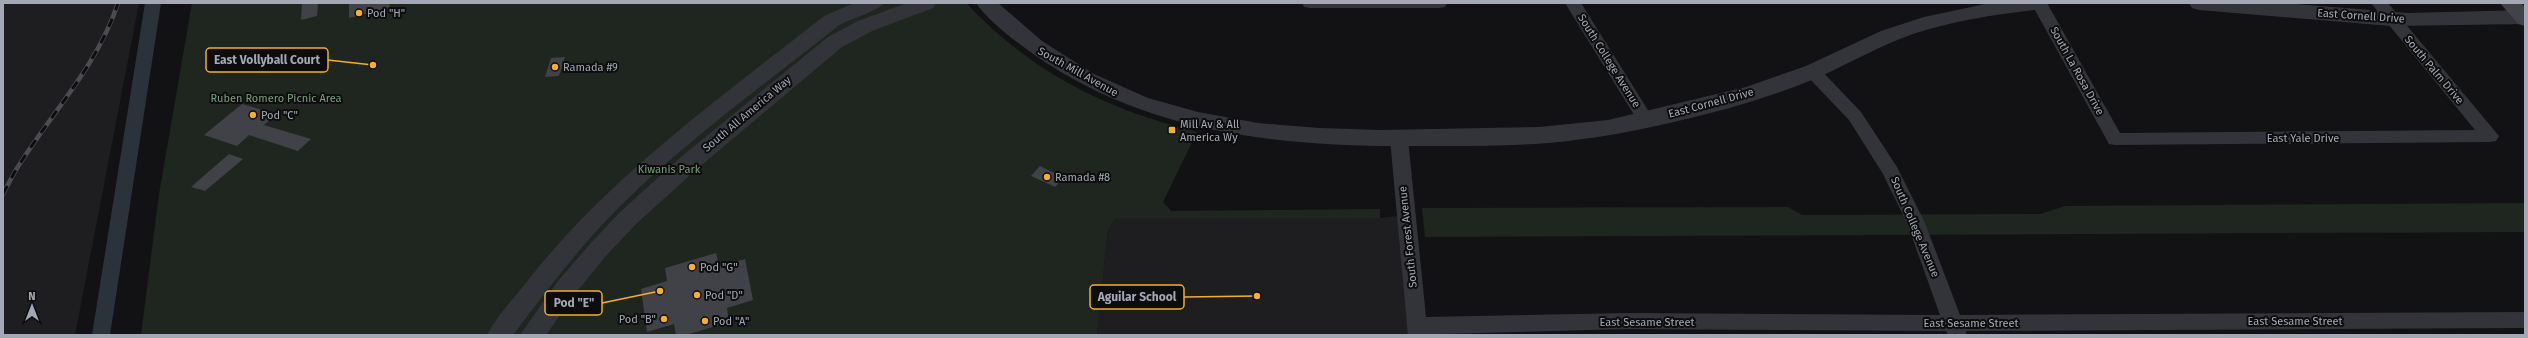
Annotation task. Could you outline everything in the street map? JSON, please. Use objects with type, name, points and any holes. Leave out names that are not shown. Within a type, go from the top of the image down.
[{"type":"main road","points":[[2510,3],[2525,18]]},
{"type":"street","name":"South All America Way","points":[[499,335],[561,254],[604,209],[665,153],[831,21],[845,13],[874,3]]},
{"type":"street","name":"South Mill Avenue","points":[[986,3],[1020,36],[1058,62],[1122,96],[1164,111],[1208,123],[1277,134],[1322,138],[1399,139]]},
{"type":"street","points":[[1310,3],[1439,3]]},
{"type":"street","name":"South College Avenue","points":[[1573,3],[1646,119]]},
{"type":"street","name":"East Cornell Drive","points":[[1399,139],[1573,132],[1646,119],[1734,99],[1812,71],[1889,35],[1954,15],[2034,3]]},
{"type":"street","name":"South La Rosa Drive","points":[[2039,3],[2115,139]]},
{"type":"street","name":"East Cornell Drive","points":[[2199,3],[2245,4],[2324,15],[2392,19],[2525,18]]},
{"type":"street","name":"South Palm Drive","points":[[2379,3],[2490,136]]},
{"type":"street","name":"South All America Way","points":[[532,335],[579,272],[628,218],[690,162],[835,42],[865,26],[917,4]]},
{"type":"street","name":"South College Avenue","points":[[1812,71],[1855,116],[1891,172],[1916,223],[1956,329]]},
{"type":"street","name":"East Yale Drive","points":[[2115,139],[2490,136]]},
{"type":"street","name":"South Forest Avenue","points":[[1399,139],[1418,330]]},
{"type":"street","points":[[604,209],[628,218]]},
{"type":"street","name":"East Sesame Street","points":[[1418,330],[1630,328],[1956,329],[2525,320]]},
{"type":"shaded area","points":[[3,3],[139,3],[75,335],[3,335]]},
{"type":"shaded area","points":[[1406,215],[1418,335],[1097,335],[1108,230],[1116,218],[1380,218]]},
{"type":"green space","name":"Kiwanis Park","points":[[192,3],[966,3],[1018,50],[1044,69],[1072,85],[1131,112],[1197,132],[1163,202],[1171,211],[1380,209],[1380,218],[1116,218],[1108,230],[1097,335],[141,335],[159,194]]},
{"type":"green space","points":[[2525,203],[2525,232],[1425,237],[1422,208],[1788,207],[1802,215],[2040,214],[2065,206]]},
{"type":"building","points":[[302,3],[318,3],[317,16],[301,20]]},
{"type":"building","name":"Pod \"H\"","points":[[349,3],[389,3],[390,8],[349,18]]},
{"type":"building","name":"Ramada #9","points":[[565,57],[559,76],[545,77],[551,58]]},
{"type":"building","points":[[242,104],[277,114],[264,125],[311,139],[298,151],[249,135],[237,146],[204,135]]},
{"type":"building","points":[[229,154],[243,159],[205,191],[191,187]]},
{"type":"building","name":"Ramada #8","points":[[1040,166],[1064,177],[1055,187],[1031,176]]},
{"type":"building","points":[[716,253],[719,266],[745,259],[753,300],[727,308],[729,322],[686,335],[676,335],[674,324],[647,332],[641,289],[667,281],[665,268]]},
{"type":"waterway","points":[[101,335],[153,3]]},
{"type":"railway","points":[[3,194],[18,166],[75,86],[99,46],[118,3]]},
{"type":"place","name":"Pod \"H\"","points":[[359,13]]},
{"type":"place","name":"East Vollyball Court","points":[[373,65]]},
{"type":"place","name":"Ramada #9","points":[[555,67]]},
{"type":"place","name":"Pod \"C\"","points":[[253,115]]},
{"type":"place","name":"Mill Av & All America Wy","points":[[1172,130]]},
{"type":"place","name":"Ramada #8","points":[[1047,177]]},
{"type":"place","name":"Pod \"G\"","points":[[692,267]]},
{"type":"place","name":"Pod \"E\"","points":[[660,291]]},
{"type":"place","name":"Pod \"D\"","points":[[697,295]]},
{"type":"place","name":"Aguilar School","points":[[1257,296]]},
{"type":"place","name":"Pod \"B\"","points":[[664,319]]},
{"type":"place","name":"Pod \"A\"","points":[[705,321]]},
{"type":"park label","name":"Ruben Romero Picnic Area","points":[[276,98]]}]
